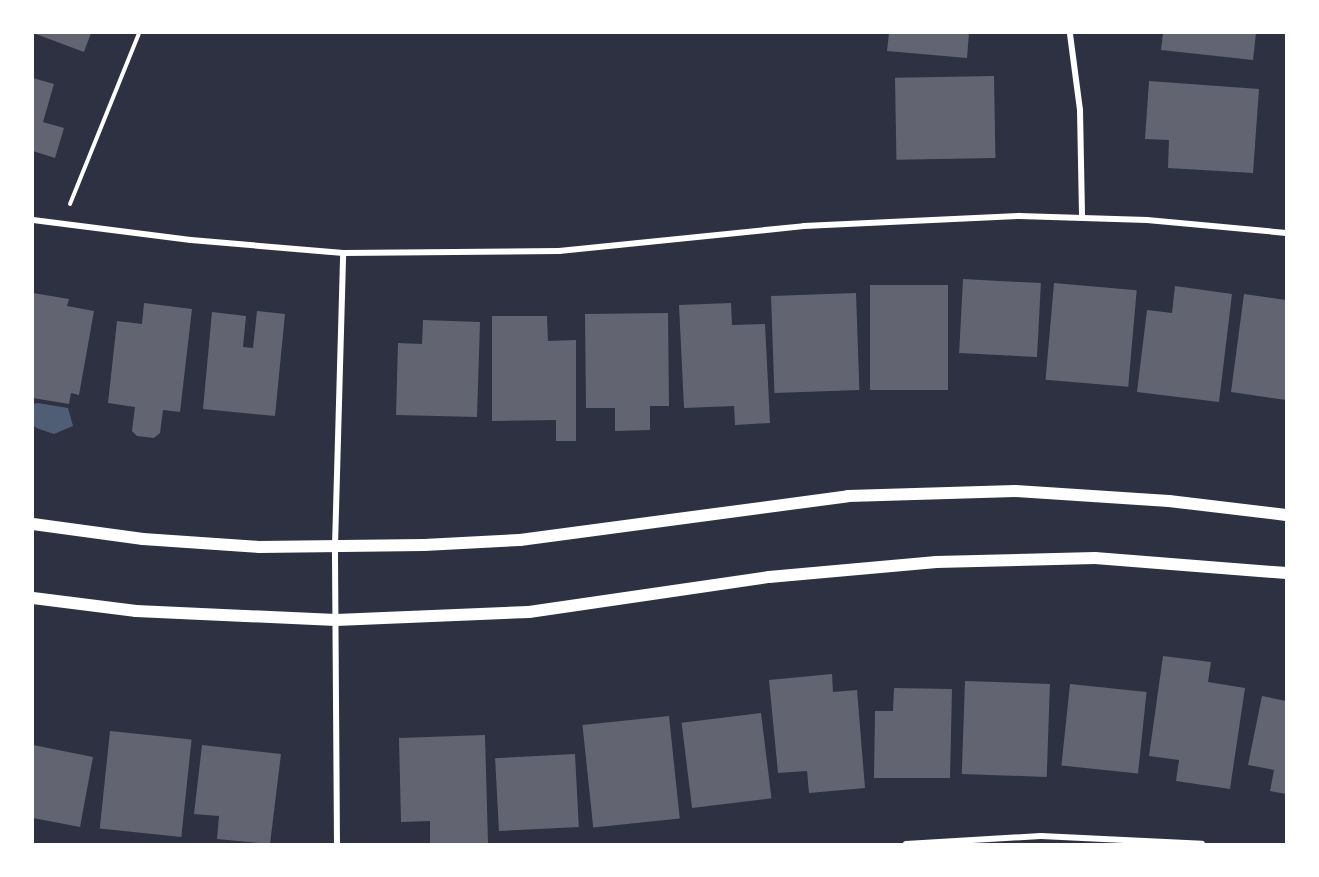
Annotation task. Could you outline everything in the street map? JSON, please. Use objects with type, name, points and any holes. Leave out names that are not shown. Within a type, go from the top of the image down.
[{"type":"main road","points":[[33,524],[143,539],[259,547],[520,540],[756,506],[928,492],[1095,495],[1286,515]]},
{"type":"main road","points":[[33,598],[136,611],[336,620],[529,612],[769,577],[936,562],[1095,558],[1286,573]]},
{"type":"street","points":[[1070,34],[1080,110],[1082,217]]},
{"type":"street","points":[[33,219],[61,224],[343,253],[559,251],[827,225],[1082,217],[1286,233]]},
{"type":"street","points":[[337,844],[335,546],[343,253]]},
{"type":"street","points":[[906,844],[1041,836],[1203,844]]},
{"type":"path","points":[[61,224],[139,33]]},
{"type":"water","points":[[33,404],[68,408],[73,426],[54,434],[33,426]]},
{"type":"building","points":[[33,33],[91,33],[84,52]]},
{"type":"building","points":[[889,33],[969,33],[967,58],[887,51]]},
{"type":"building","points":[[1163,33],[1256,33],[1253,60],[1161,50]]},
{"type":"building","points":[[994,76],[995,158],[896,160],[895,78]]},
{"type":"building","points":[[33,78],[54,84],[43,122],[64,128],[55,158],[33,151]]},
{"type":"building","points":[[1149,81],[1259,89],[1253,173],[1168,168],[1169,140],[1145,139]]},
{"type":"building","points":[[963,279],[1041,283],[1037,357],[959,353]]},
{"type":"building","points":[[1054,283],[1137,290],[1128,387],[1046,380]]},
{"type":"building","points":[[870,285],[948,285],[948,390],[870,390]]},
{"type":"building","points":[[1175,286],[1232,294],[1219,402],[1137,392],[1147,310],[1172,313]]},
{"type":"building","points":[[33,293],[69,299],[67,306],[94,311],[79,395],[71,393],[69,404],[33,398]]},
{"type":"building","points":[[856,293],[859,390],[774,393],[771,296]]},
{"type":"building","points":[[1244,294],[1286,300],[1286,400],[1231,392]]},
{"type":"building","points":[[144,303],[192,309],[180,412],[163,410],[160,433],[154,438],[137,436],[132,431],[135,407],[108,403],[117,321],[142,324]]},
{"type":"building","points":[[731,303],[732,325],[765,324],[770,423],[735,425],[734,406],[684,408],[679,305]]},
{"type":"building","points":[[257,311],[285,314],[275,416],[203,409],[212,312],[246,316],[243,347],[253,348]]},
{"type":"building","points":[[668,313],[669,406],[650,406],[650,430],[615,431],[615,408],[586,408],[585,314]]},
{"type":"building","points":[[492,316],[547,316],[548,341],[576,340],[576,441],[556,441],[556,420],[492,421]]},
{"type":"building","points":[[423,320],[480,322],[477,417],[396,415],[398,343],[422,344]]},
{"type":"building","points":[[1163,656],[1211,662],[1208,682],[1245,688],[1230,789],[1176,781],[1179,760],[1149,756]]},
{"type":"building","points":[[832,674],[833,692],[857,690],[865,788],[809,793],[807,771],[778,773],[769,680]]},
{"type":"building","points":[[965,681],[1050,684],[1047,777],[962,774]]},
{"type":"building","points":[[1070,684],[1147,692],[1138,774],[1061,766]]},
{"type":"building","points":[[894,688],[952,689],[950,778],[874,778],[875,711],[893,711]]},
{"type":"building","points":[[1262,696],[1286,701],[1286,794],[1270,791],[1274,770],[1248,765]]},
{"type":"building","points":[[761,713],[771,798],[692,808],[682,723]]},
{"type":"building","points":[[669,716],[680,818],[593,828],[582,725]]},
{"type":"building","points":[[110,731],[192,740],[181,837],[100,828]]},
{"type":"building","points":[[485,735],[488,843],[430,844],[430,821],[401,822],[399,738]]},
{"type":"building","points":[[33,745],[93,757],[80,827],[33,818]]},
{"type":"building","points":[[202,745],[281,754],[270,844],[217,839],[219,816],[194,814]]},
{"type":"building","points":[[575,754],[579,827],[499,831],[495,758]]}]
